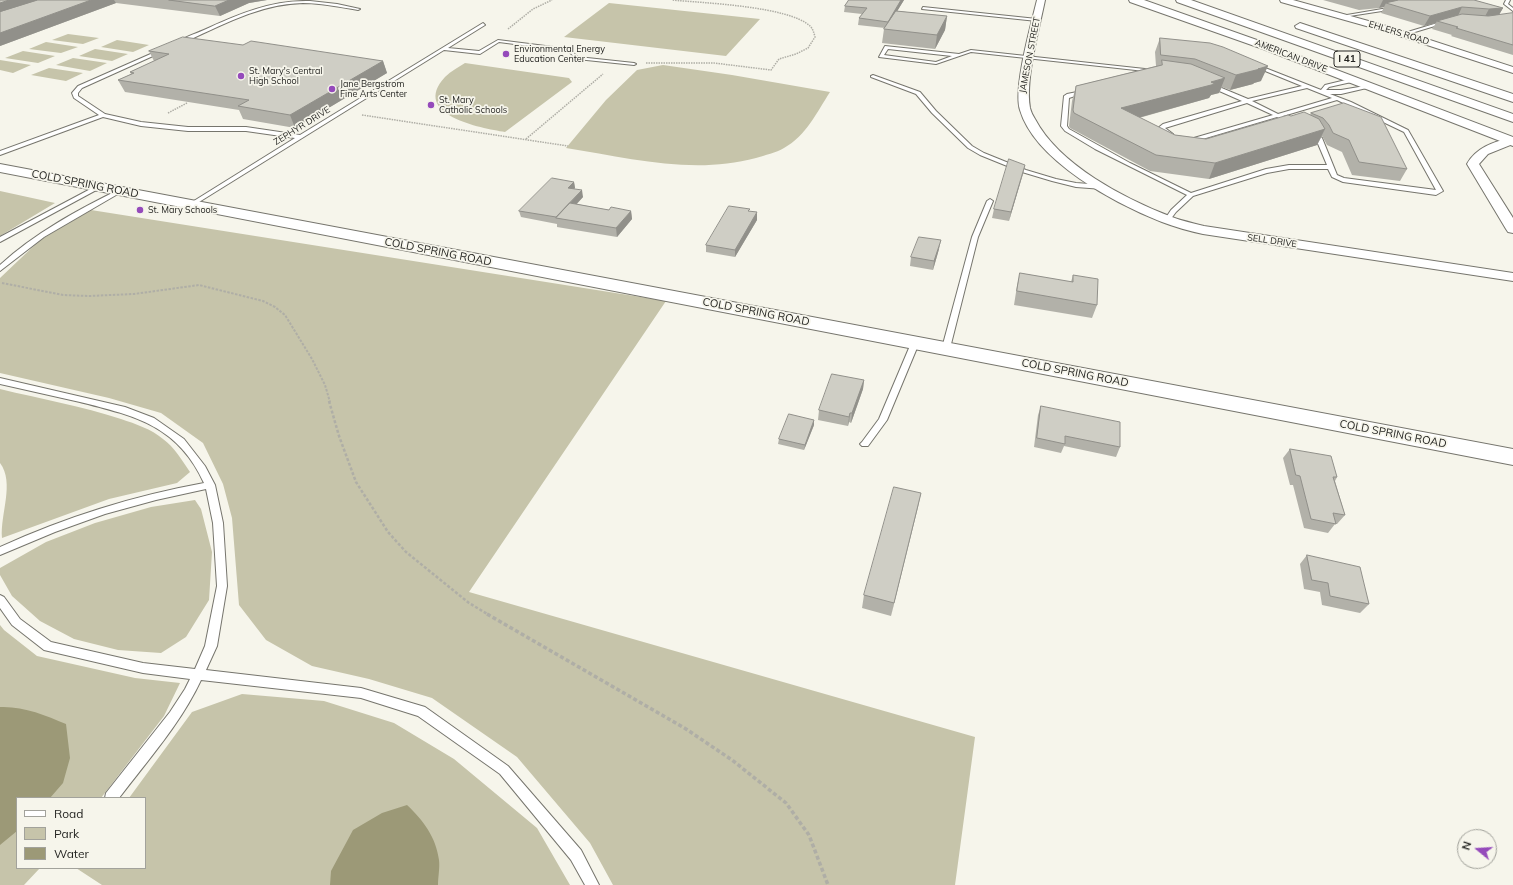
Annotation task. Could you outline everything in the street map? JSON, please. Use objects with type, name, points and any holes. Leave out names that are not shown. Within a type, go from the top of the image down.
[{"type":"main road","name":"AMERICAN DRIVE","points":[[1134,0],[1267,47],[1512,141]]},
{"type":"main road","name":"I 41","points":[[1181,0],[1513,118]]},
{"type":"main road","name":"I 41","points":[[1291,23],[1513,98]]},
{"type":"main road","name":"COLD SPRING ROAD","points":[[0,168],[1513,457]]},
{"type":"street","name":"JAMESON STREET","points":[[1042,0],[1021,98],[1030,122],[1052,149]]},
{"type":"street","name":"EHLERS ROAD","points":[[1284,0],[1403,34],[1513,70]]},
{"type":"street","points":[[1512,141],[1482,152],[1475,159],[1473,164],[1513,229]]},
{"type":"street","name":"SELL DRIVE","points":[[1052,149],[1068,164],[1102,187],[1133,204],[1168,219],[1203,230],[1513,277]]},
{"type":"lane","points":[[1508,0],[1506,4],[1513,10]]},
{"type":"lane","points":[[174,45],[250,11],[275,5],[304,2],[358,9]]},
{"type":"lane","points":[[1343,16],[1399,6]]},
{"type":"lane","points":[[923,8],[1037,20]]},
{"type":"lane","points":[[1403,34],[1449,21]]},
{"type":"lane","name":"ZEPHYR DRIVE","points":[[192,205],[483,24]]},
{"type":"lane","points":[[445,49],[480,53],[498,41],[569,50],[577,58],[634,64]]},
{"type":"lane","points":[[958,55],[887,47],[881,56],[936,62],[971,51],[1161,72],[1146,75]]},
{"type":"lane","points":[[167,48],[80,87],[75,93],[76,97],[103,115],[141,124],[188,129],[246,128],[301,137]]},
{"type":"lane","points":[[1250,62],[1338,98],[1400,126],[1406,131],[1440,191],[1436,193],[1343,180],[1334,176],[1319,138],[1308,130]]},
{"type":"lane","points":[[873,76],[918,93],[934,112],[970,148],[982,154],[1024,171],[1054,180],[1076,185],[1102,187]]},
{"type":"lane","points":[[1322,92],[1327,86],[1354,80]]},
{"type":"lane","points":[[1202,81],[1296,124]]},
{"type":"lane","points":[[1175,136],[1161,128],[1165,125],[1247,101],[1308,86]]},
{"type":"lane","points":[[1322,92],[1341,92],[1369,86]]},
{"type":"lane","points":[[1092,89],[1066,97],[1064,126],[1067,130],[1118,159],[1191,195]]},
{"type":"lane","points":[[1181,139],[1194,140],[1338,98]]},
{"type":"lane","points":[[0,153],[103,115]]},
{"type":"lane","points":[[1168,219],[1173,211],[1191,195],[1266,171],[1290,167],[1330,167]]},
{"type":"lane","points":[[0,240],[98,187]]},
{"type":"lane","points":[[0,269],[22,249],[46,231],[120,191]]},
{"type":"lane","points":[[946,348],[975,237],[990,201]]},
{"type":"lane","points":[[865,444],[882,420],[915,342]]},
{"type":"lane","points":[[0,381],[125,410],[151,420],[181,440],[202,468],[210,485],[218,523],[222,586],[211,646],[189,693],[174,716],[112,797]]},
{"type":"lane","points":[[0,551],[71,520],[148,497],[210,485]]},
{"type":"lane","points":[[0,600],[16,622],[48,646],[143,668],[360,693],[421,711],[504,770],[576,855],[592,885]]},
{"type":"path","points":[[498,41],[497,37],[530,12],[552,0]]},
{"type":"path","points":[[634,64],[650,62],[714,63],[771,70],[779,60],[808,48],[815,37],[810,26],[788,15],[769,10],[672,0]]},
{"type":"path","points":[[526,139],[617,62]]},
{"type":"path","points":[[362,115],[568,146]]},
{"type":"path","points":[[0,282],[62,295],[89,296],[134,294],[199,285],[263,302],[275,307],[285,315],[312,359],[325,386],[339,436],[356,482],[388,532],[406,552],[469,603],[686,729],[732,760],[786,803],[809,836],[828,885]]},
{"type":"green space","points":[[609,3],[760,19],[726,56],[564,37]]},
{"type":"green space","points":[[68,34],[99,38],[83,44],[52,40]]},
{"type":"green space","points":[[117,40],[149,45],[133,52],[101,47]]},
{"type":"green space","points":[[46,42],[78,47],[61,53],[29,49]]},
{"type":"green space","points":[[95,49],[128,54],[112,61],[79,56]]},
{"type":"green space","points":[[23,51],[55,56],[38,63],[5,58]]},
{"type":"green space","points":[[73,58],[107,63],[90,71],[56,65]]},
{"type":"green space","points":[[0,60],[31,65],[13,73],[0,70]]},
{"type":"green space","points":[[465,63],[569,78],[572,82],[505,132],[466,123],[442,110],[436,101],[437,90],[445,77]]},
{"type":"green space","points":[[663,65],[830,92],[799,137],[781,150],[756,158],[732,163],[685,165],[637,160],[566,148],[606,100],[637,70]]},
{"type":"green space","points":[[49,68],[83,73],[66,81],[31,75]]},
{"type":"green space","points":[[0,191],[55,203],[0,236]]},
{"type":"green space","points":[[91,210],[666,301],[469,592],[975,737],[955,885],[613,885],[590,843],[517,757],[432,698],[369,679],[312,666],[266,640],[239,605],[232,518],[223,484],[203,443],[161,413],[109,398],[0,373],[0,278],[40,240]]},
{"type":"green space","points":[[0,389],[91,410],[143,427],[167,442],[178,454],[190,472],[177,483],[109,499],[2,538],[7,489],[4,471],[0,463]]},
{"type":"green space","points":[[195,500],[201,509],[212,552],[209,600],[186,637],[161,653],[118,650],[74,639],[40,621],[12,596],[0,575],[0,568],[46,542],[95,523],[151,507]]},
{"type":"green space","points":[[0,625],[4,630],[37,656],[135,678],[180,683],[164,716],[102,797],[16,797],[16,869],[39,869],[24,885],[0,885]]},
{"type":"green space","points":[[242,694],[324,701],[394,723],[454,759],[537,828],[570,885],[102,885],[78,869],[146,869],[146,797],[130,797],[192,712]]},
{"type":"water","points":[[0,707],[9,707],[42,714],[66,724],[70,758],[63,783],[51,797],[16,797],[16,832],[0,845]]},
{"type":"water","points":[[407,805],[432,836],[439,863],[438,885],[330,885],[331,871],[353,830],[382,813]]},
{"type":"building","points":[[0,0],[9,0],[0,3]]},
{"type":"building","points":[[38,0],[91,0],[0,33],[0,12]]},
{"type":"building","points":[[169,0],[229,0],[215,6]]},
{"type":"building","points":[[849,0],[901,0],[888,22],[859,18],[867,8],[845,6]]},
{"type":"building","points":[[1399,0],[1474,0],[1503,8],[1489,9],[1462,7],[1430,16],[1386,3]]},
{"type":"building","points":[[896,11],[947,16],[937,35],[884,29]]},
{"type":"building","points":[[1513,13],[1513,45],[1437,21],[1462,14],[1488,16]]},
{"type":"building","points":[[183,37],[243,45],[251,41],[383,61],[290,115],[238,106],[249,100],[118,80],[134,73],[130,72],[169,54],[149,51]]},
{"type":"building","points":[[1160,38],[1210,43],[1268,66],[1236,75],[1195,59],[1161,55]]},
{"type":"building","points":[[1162,60],[1191,64],[1225,78],[1211,82],[1215,84],[1121,108],[1175,135],[1206,139],[1288,115],[1291,116],[1304,112],[1319,119],[1325,129],[1215,163],[1156,155],[1074,113],[1073,110],[1076,86],[1162,65]]},
{"type":"building","points":[[1344,103],[1381,117],[1407,169],[1359,162],[1349,140],[1333,133],[1323,118],[1311,113]]},
{"type":"building","points":[[1009,159],[1025,165],[1011,212],[994,209]]},
{"type":"building","points":[[552,178],[574,182],[568,188],[582,190],[556,217],[519,211]]},
{"type":"building","points":[[570,203],[609,210],[611,207],[631,211],[616,228],[556,218]]},
{"type":"building","points":[[729,206],[750,209],[748,211],[757,212],[735,250],[706,245]]},
{"type":"building","points":[[919,237],[941,240],[934,261],[911,257]]},
{"type":"building","points":[[1020,273],[1073,282],[1073,275],[1098,279],[1097,305],[1017,291]]},
{"type":"building","points":[[832,374],[864,380],[852,413],[850,413],[849,417],[819,410]]},
{"type":"building","points":[[1041,406],[1120,422],[1120,447],[1065,436],[1065,444],[1037,438]]},
{"type":"building","points":[[789,414],[814,420],[805,445],[779,439]]},
{"type":"building","points":[[1290,449],[1331,456],[1337,477],[1333,477],[1345,515],[1333,513],[1336,524],[1311,519],[1300,476],[1296,475]]},
{"type":"building","points":[[894,487],[921,493],[894,603],[864,595]]},
{"type":"building","points":[[1307,555],[1360,567],[1369,604],[1330,596],[1328,583],[1312,580]]},
{"type":"place","name":"Environmental Energy Education Center","points":[[506,54]]},
{"type":"place","name":"St. Mary's Central High School","points":[[241,76]]},
{"type":"place","name":"Jane Bergstrom Fine Arts Center","points":[[332,89]]},
{"type":"place","name":"St. Mary Catholic Schools","points":[[431,105]]},
{"type":"place","name":"St. Mary Schools","points":[[140,210]]}]
